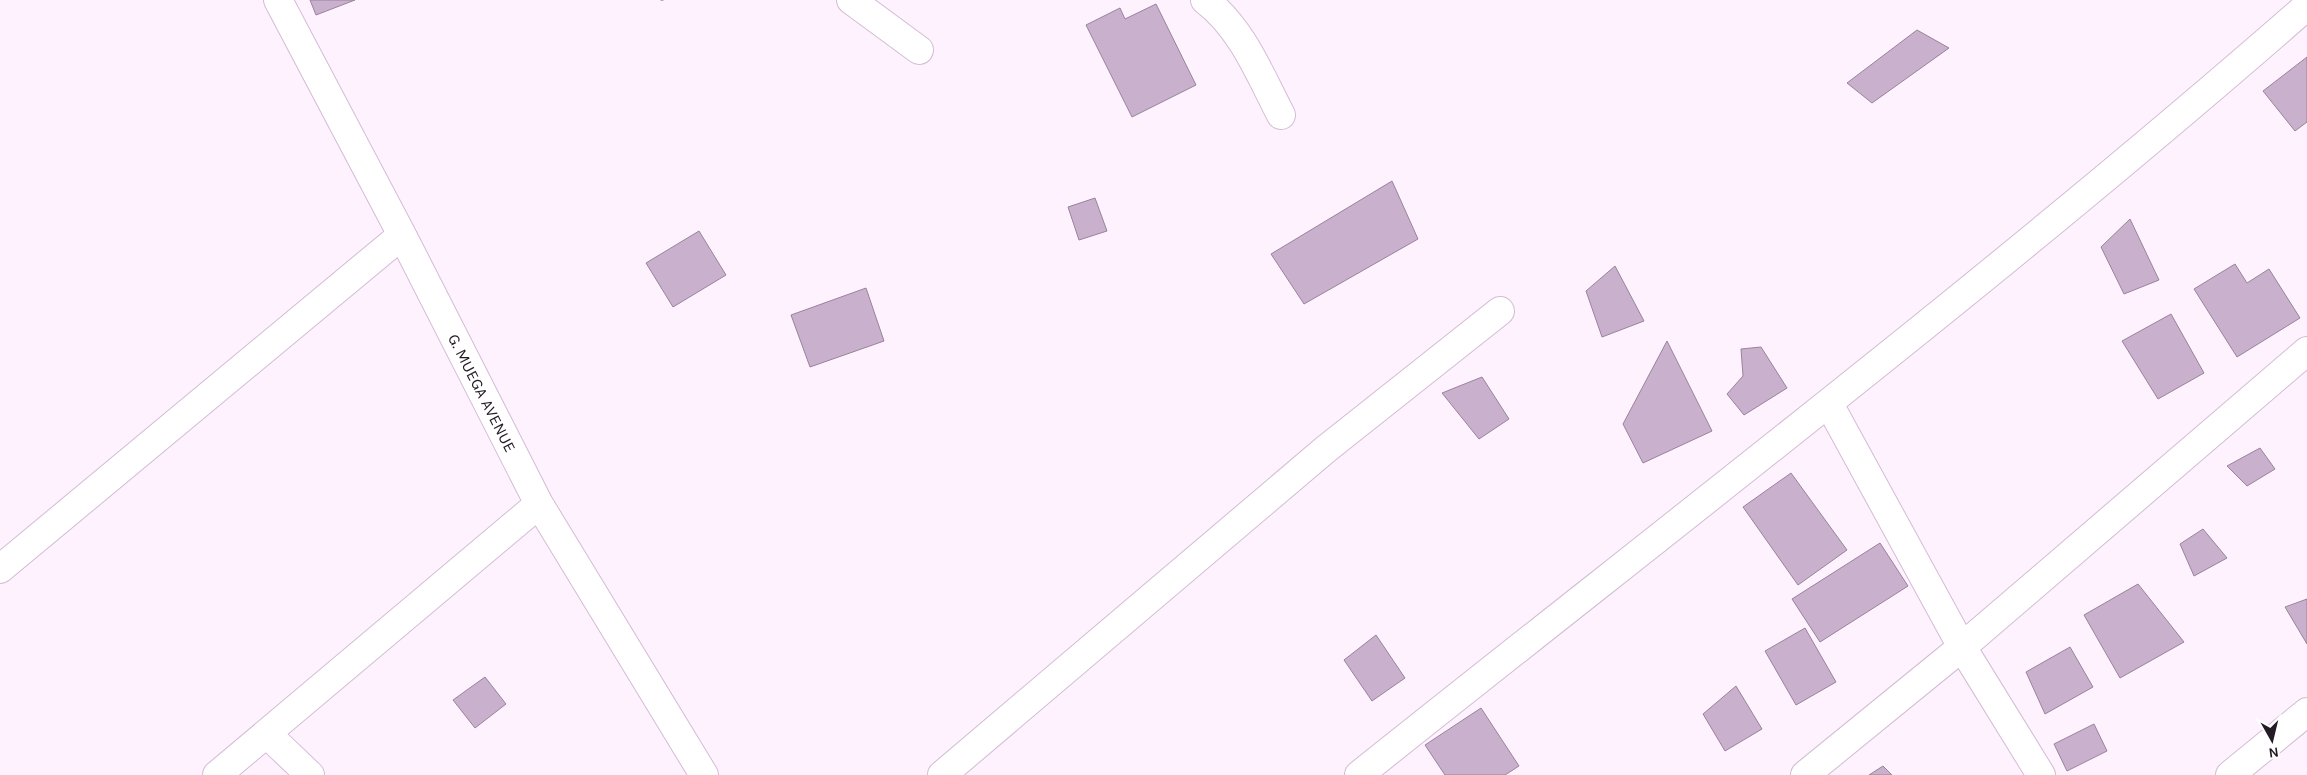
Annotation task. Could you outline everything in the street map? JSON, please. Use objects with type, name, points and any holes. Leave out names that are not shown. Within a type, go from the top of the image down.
[{"type":"street","name":"G. MUEGA AVENUE","points":[[278,0],[402,235],[539,504],[704,775]]},
{"type":"street","points":[[851,0],[919,50]]},
{"type":"street","points":[[1205,0],[1236,30],[1281,115]]},
{"type":"street","points":[[1359,775],[1829,404],[2205,96],[2307,6]]},
{"type":"street","points":[[0,569],[402,235]]},
{"type":"street","points":[[942,775],[1326,449],[1500,311]]},
{"type":"street","points":[[1805,775],[1962,647],[2307,351]]},
{"type":"street","points":[[1829,404],[1962,647],[2042,775]]},
{"type":"street","points":[[217,775],[539,504]]},
{"type":"street","points":[[2230,775],[2307,712]]},
{"type":"street","points":[[267,734],[310,775]]},
{"type":"building","points":[[310,0],[355,0],[316,15]]},
{"type":"building","points":[[1156,4],[1196,85],[1132,117],[1086,25],[1120,8],[1125,19]]},
{"type":"building","points":[[1917,30],[1949,48],[1872,103],[1847,83]]},
{"type":"building","points":[[2307,57],[2307,122],[2295,131],[2263,91]]},
{"type":"building","points":[[1392,181],[1418,239],[1304,304],[1271,254]]},
{"type":"building","points":[[1095,198],[1107,231],[1079,240],[1068,207]]},
{"type":"building","points":[[2130,219],[2159,280],[2124,294],[2101,247]]},
{"type":"building","points":[[699,231],[726,275],[673,307],[646,263]]},
{"type":"building","points":[[2235,264],[2247,283],[2269,269],[2300,318],[2237,357],[2194,289]]},
{"type":"building","points":[[1615,266],[1644,321],[1602,337],[1586,291]]},
{"type":"building","points":[[866,288],[884,341],[810,367],[791,315]]},
{"type":"building","points":[[2171,314],[2204,373],[2158,399],[2122,341]]},
{"type":"building","points":[[1667,341],[1712,431],[1643,463],[1623,424]]},
{"type":"building","points":[[1761,347],[1787,388],[1744,415],[1727,394],[1743,376],[1741,349]]},
{"type":"building","points":[[1482,377],[1509,419],[1479,439],[1442,393]]},
{"type":"building","points":[[2260,448],[2275,469],[2247,486],[2227,466]]},
{"type":"building","points":[[1791,473],[1847,550],[1798,585],[1743,507]]},
{"type":"building","points":[[2203,529],[2227,558],[2194,576],[2180,544]]},
{"type":"building","points":[[1880,543],[1908,586],[1820,642],[1792,599]]},
{"type":"building","points":[[2138,584],[2184,642],[2120,678],[2084,615]]},
{"type":"building","points":[[2307,599],[2307,644],[2285,607]]},
{"type":"building","points":[[1805,628],[1836,682],[1796,705],[1765,651]]},
{"type":"building","points":[[1376,635],[1405,678],[1372,701],[1344,660]]},
{"type":"building","points":[[2070,647],[2093,687],[2045,714],[2026,672]]},
{"type":"building","points":[[485,677],[506,704],[475,728],[453,700]]},
{"type":"building","points":[[1736,686],[1762,729],[1725,751],[1703,714]]},
{"type":"building","points":[[1481,708],[1519,766],[1505,775],[1445,775],[1425,745]]},
{"type":"building","points":[[2094,724],[2107,751],[2067,771],[2054,744]]},
{"type":"building","points":[[1883,766],[1892,775],[1869,775]]}]
